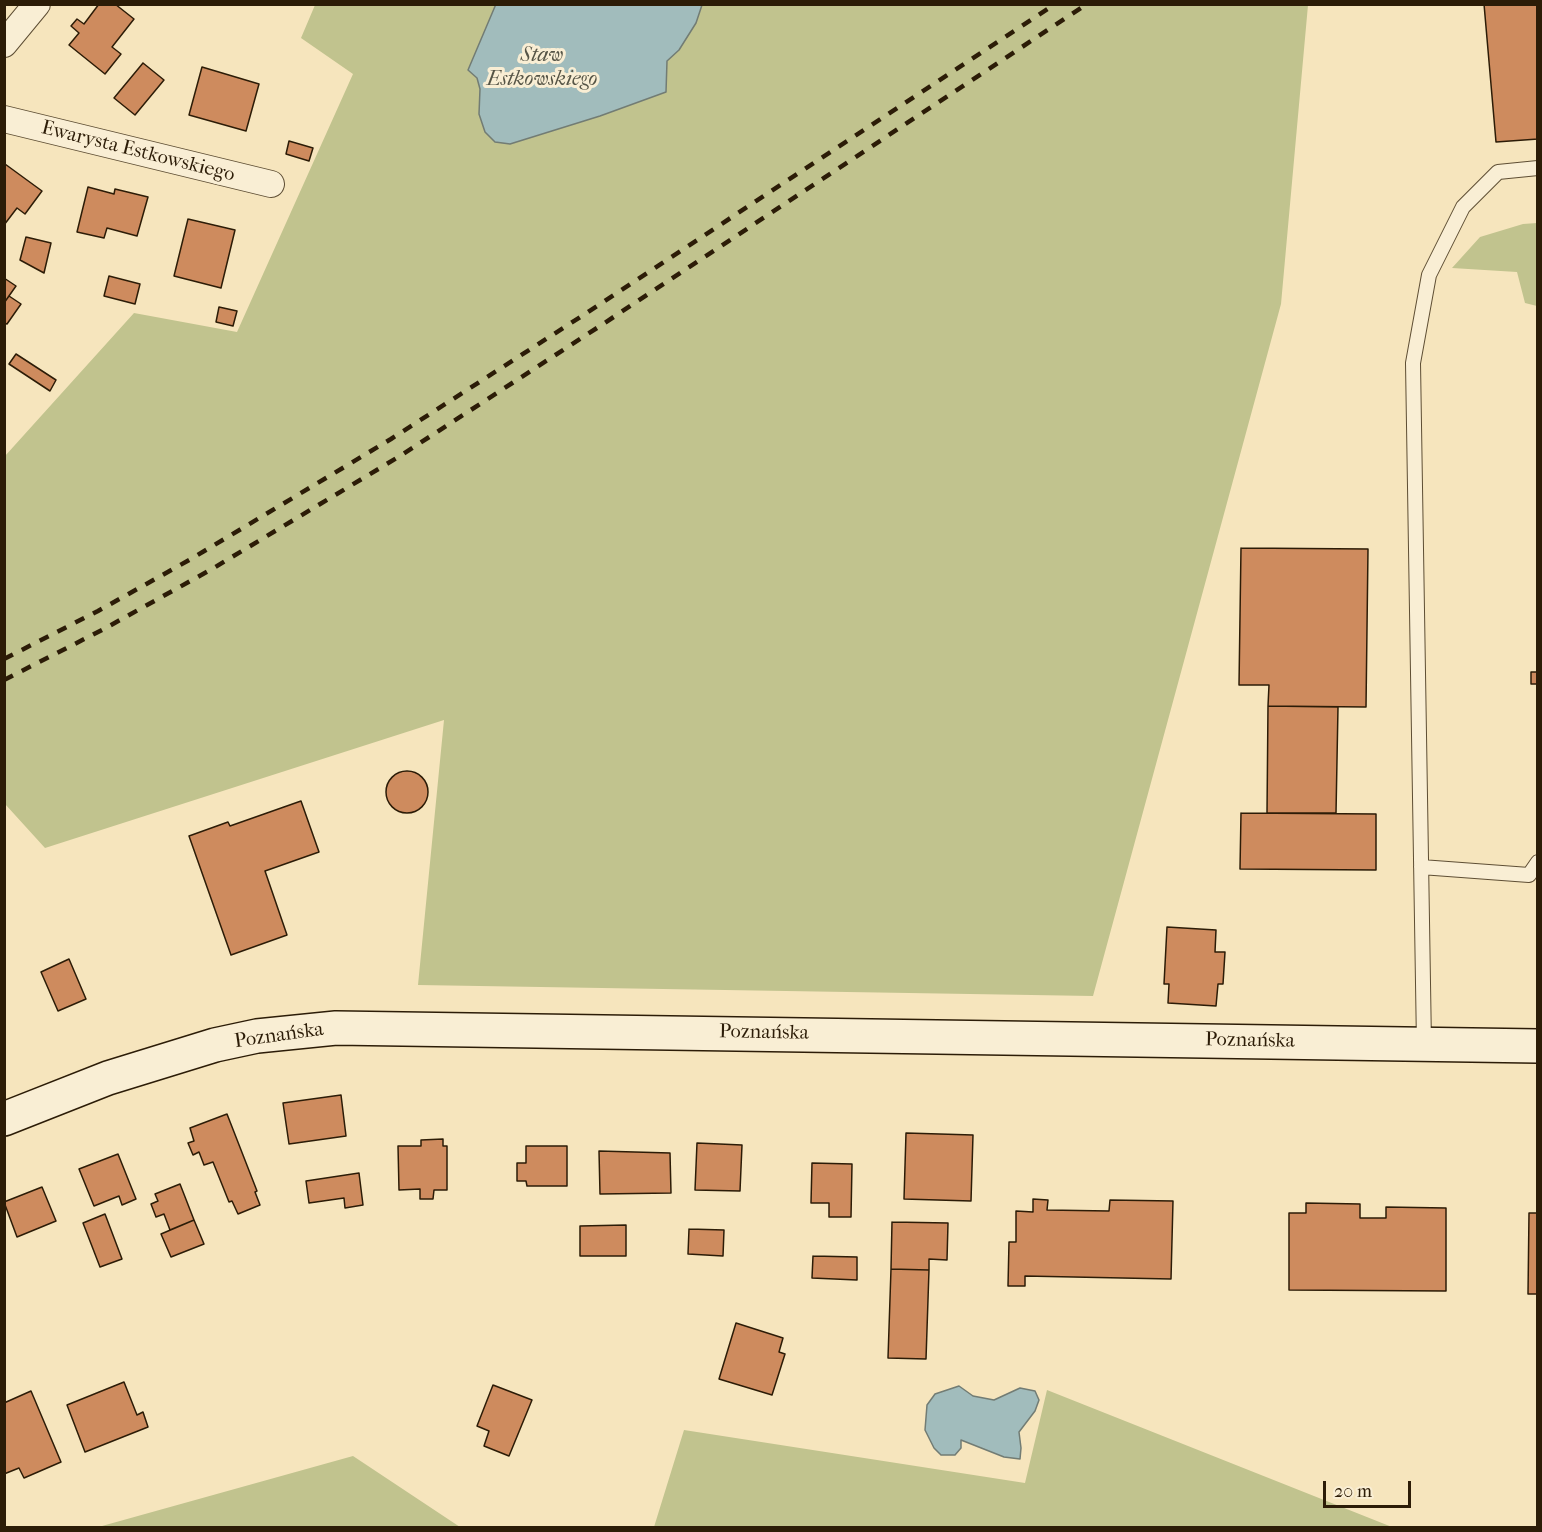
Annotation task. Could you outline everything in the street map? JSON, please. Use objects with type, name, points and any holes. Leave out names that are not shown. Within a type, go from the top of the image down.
[{"type":"street","points":[[4,44],[37,4]]},
{"type":"street","name":"Ewarysta Estkowskiego","points":[[4,119],[271,184]]},
{"type":"street","name":"Poznańska","points":[[4,1119],[108,1078],[215,1045],[257,1036],[336,1028],[1538,1047]]},
{"type":"lane","points":[[1424,1045],[1413,363],[1429,275],[1463,207],[1498,172],[1538,168]]},
{"type":"lane","points":[[1421,867],[1528,875],[1538,862]]},
{"type":"green space","points":[[315,5],[1308,5],[1281,304],[1093,996],[418,985],[444,720],[45,848],[5,804],[5,456],[134,313],[237,332],[353,74],[301,38]]},
{"type":"green space","points":[[1537,223],[1537,306],[1525,303],[1517,272],[1452,268],[1480,237],[1523,224]]},
{"type":"green space","points":[[1047,1390],[1392,1527],[654,1527],[684,1430],[1025,1483]]},
{"type":"green space","points":[[353,1456],[460,1527],[99,1527],[102,1526]]},
{"type":"water","name":"Staw Estkowskiego","points":[[496,4],[702,5],[696,23],[679,50],[667,61],[666,92],[600,116],[510,144],[495,142],[485,132],[479,114],[480,89],[477,78],[468,70]]},
{"type":"water","points":[[959,1386],[973,1396],[994,1400],[1020,1388],[1035,1391],[1039,1400],[1035,1411],[1019,1432],[1020,1459],[1004,1457],[961,1440],[961,1448],[955,1455],[941,1455],[934,1448],[925,1430],[927,1405],[935,1394]]},
{"type":"building","points":[[99,4],[115,4],[134,19],[112,47],[121,54],[105,74],[69,45],[79,33],[71,26],[77,19],[84,24]]},
{"type":"building","points":[[1484,4],[1538,4],[1538,139],[1496,142]]},
{"type":"building","points":[[143,63],[164,80],[135,115],[114,98]]},
{"type":"building","points":[[202,67],[259,84],[246,131],[189,115]]},
{"type":"building","points":[[289,141],[313,148],[309,161],[286,154]]},
{"type":"building","points":[[5,164],[42,191],[25,214],[17,208],[4,225]]},
{"type":"building","points":[[88,187],[114,194],[115,189],[148,197],[137,236],[107,228],[104,238],[77,232]]},
{"type":"building","points":[[188,219],[235,230],[221,288],[174,276]]},
{"type":"building","points":[[26,237],[51,243],[44,273],[20,260]]},
{"type":"building","points":[[109,276],[140,284],[135,304],[104,296]]},
{"type":"building","points":[[4,278],[16,286],[4,303]]},
{"type":"building","points":[[9,296],[21,304],[7,324],[4,323],[4,303]]},
{"type":"building","points":[[219,307],[237,311],[233,326],[216,322]]},
{"type":"building","points":[[16,354],[56,380],[50,391],[9,364]]},
{"type":"building","points":[[1241,548],[1368,549],[1366,707],[1268,706],[1269,685],[1239,685]]},
{"type":"building","points":[[1537,613],[1538,684],[1531,684],[1531,672],[1537,672]]},
{"type":"building","points":[[1268,706],[1338,707],[1336,813],[1267,813]]},
{"type":"building","points":[[407,771],[422,777],[428,792],[422,807],[407,813],[392,807],[386,792],[392,777]]},
{"type":"building","points":[[301,801],[319,852],[265,871],[287,935],[231,955],[189,836],[228,822],[230,826]]},
{"type":"building","points":[[1241,813],[1376,814],[1376,870],[1240,869]]},
{"type":"building","points":[[1167,927],[1216,930],[1215,952],[1225,952],[1223,984],[1218,984],[1216,1006],[1168,1003],[1169,984],[1164,984]]},
{"type":"building","points":[[69,959],[86,999],[58,1011],[41,972]]},
{"type":"building","points":[[341,1095],[346,1136],[289,1144],[283,1103]]},
{"type":"building","points":[[227,1114],[257,1191],[255,1192],[260,1205],[238,1214],[232,1201],[229,1202],[213,1162],[204,1165],[199,1152],[193,1155],[188,1143],[194,1141],[190,1128]]},
{"type":"building","points":[[906,1133],[973,1135],[971,1201],[904,1199]]},
{"type":"building","points":[[443,1139],[443,1146],[447,1146],[447,1190],[434,1190],[433,1199],[420,1199],[420,1189],[399,1190],[398,1146],[421,1146],[421,1140]]},
{"type":"building","points":[[697,1143],[742,1145],[740,1191],[695,1190]]},
{"type":"building","points":[[526,1146],[567,1146],[567,1186],[527,1186],[526,1181],[517,1181],[517,1163],[526,1163]]},
{"type":"building","points":[[599,1151],[670,1153],[671,1193],[600,1194]]},
{"type":"building","points":[[118,1154],[136,1199],[122,1205],[119,1196],[94,1206],[79,1169]]},
{"type":"building","points":[[812,1163],[852,1164],[851,1217],[829,1217],[829,1203],[811,1203]]},
{"type":"building","points":[[359,1173],[363,1205],[345,1208],[344,1198],[309,1203],[306,1181]]},
{"type":"building","points":[[180,1184],[194,1220],[170,1230],[164,1214],[156,1217],[151,1204],[158,1201],[155,1194]]},
{"type":"building","points":[[42,1187],[56,1221],[17,1237],[4,1202]]},
{"type":"building","points":[[1033,1199],[1048,1200],[1047,1210],[1109,1211],[1110,1200],[1173,1201],[1171,1279],[1025,1276],[1025,1286],[1008,1286],[1009,1242],[1016,1242],[1016,1211],[1033,1212]]},
{"type":"building","points":[[1306,1203],[1360,1204],[1360,1218],[1386,1218],[1386,1207],[1446,1208],[1446,1291],[1289,1290],[1289,1213],[1306,1213]]},
{"type":"building","points":[[1529,1213],[1538,1213],[1538,1294],[1528,1294]]},
{"type":"building","points":[[105,1214],[122,1259],[100,1267],[83,1223]]},
{"type":"building","points":[[194,1220],[204,1244],[171,1257],[161,1234]]},
{"type":"building","points":[[892,1222],[948,1223],[947,1260],[929,1259],[929,1270],[891,1269]]},
{"type":"building","points":[[626,1225],[626,1256],[580,1256],[580,1226]]},
{"type":"building","points":[[689,1229],[724,1230],[723,1256],[688,1254]]},
{"type":"building","points":[[813,1256],[857,1257],[857,1280],[812,1278]]},
{"type":"building","points":[[891,1269],[929,1270],[926,1359],[888,1358]]},
{"type":"building","points":[[736,1323],[783,1338],[779,1352],[785,1354],[772,1395],[719,1379]]},
{"type":"building","points":[[124,1382],[137,1415],[143,1412],[148,1427],[85,1452],[67,1405]]},
{"type":"building","points":[[493,1385],[532,1400],[509,1456],[484,1446],[489,1431],[477,1426]]},
{"type":"building","points":[[31,1391],[61,1462],[24,1478],[19,1468],[4,1474],[4,1403]]},
{"type":"railway","points":[[4,659],[98,611],[191,559],[391,439],[1055,4]]},
{"type":"railway","points":[[4,680],[102,630],[212,569],[400,456],[1087,4]]}]
